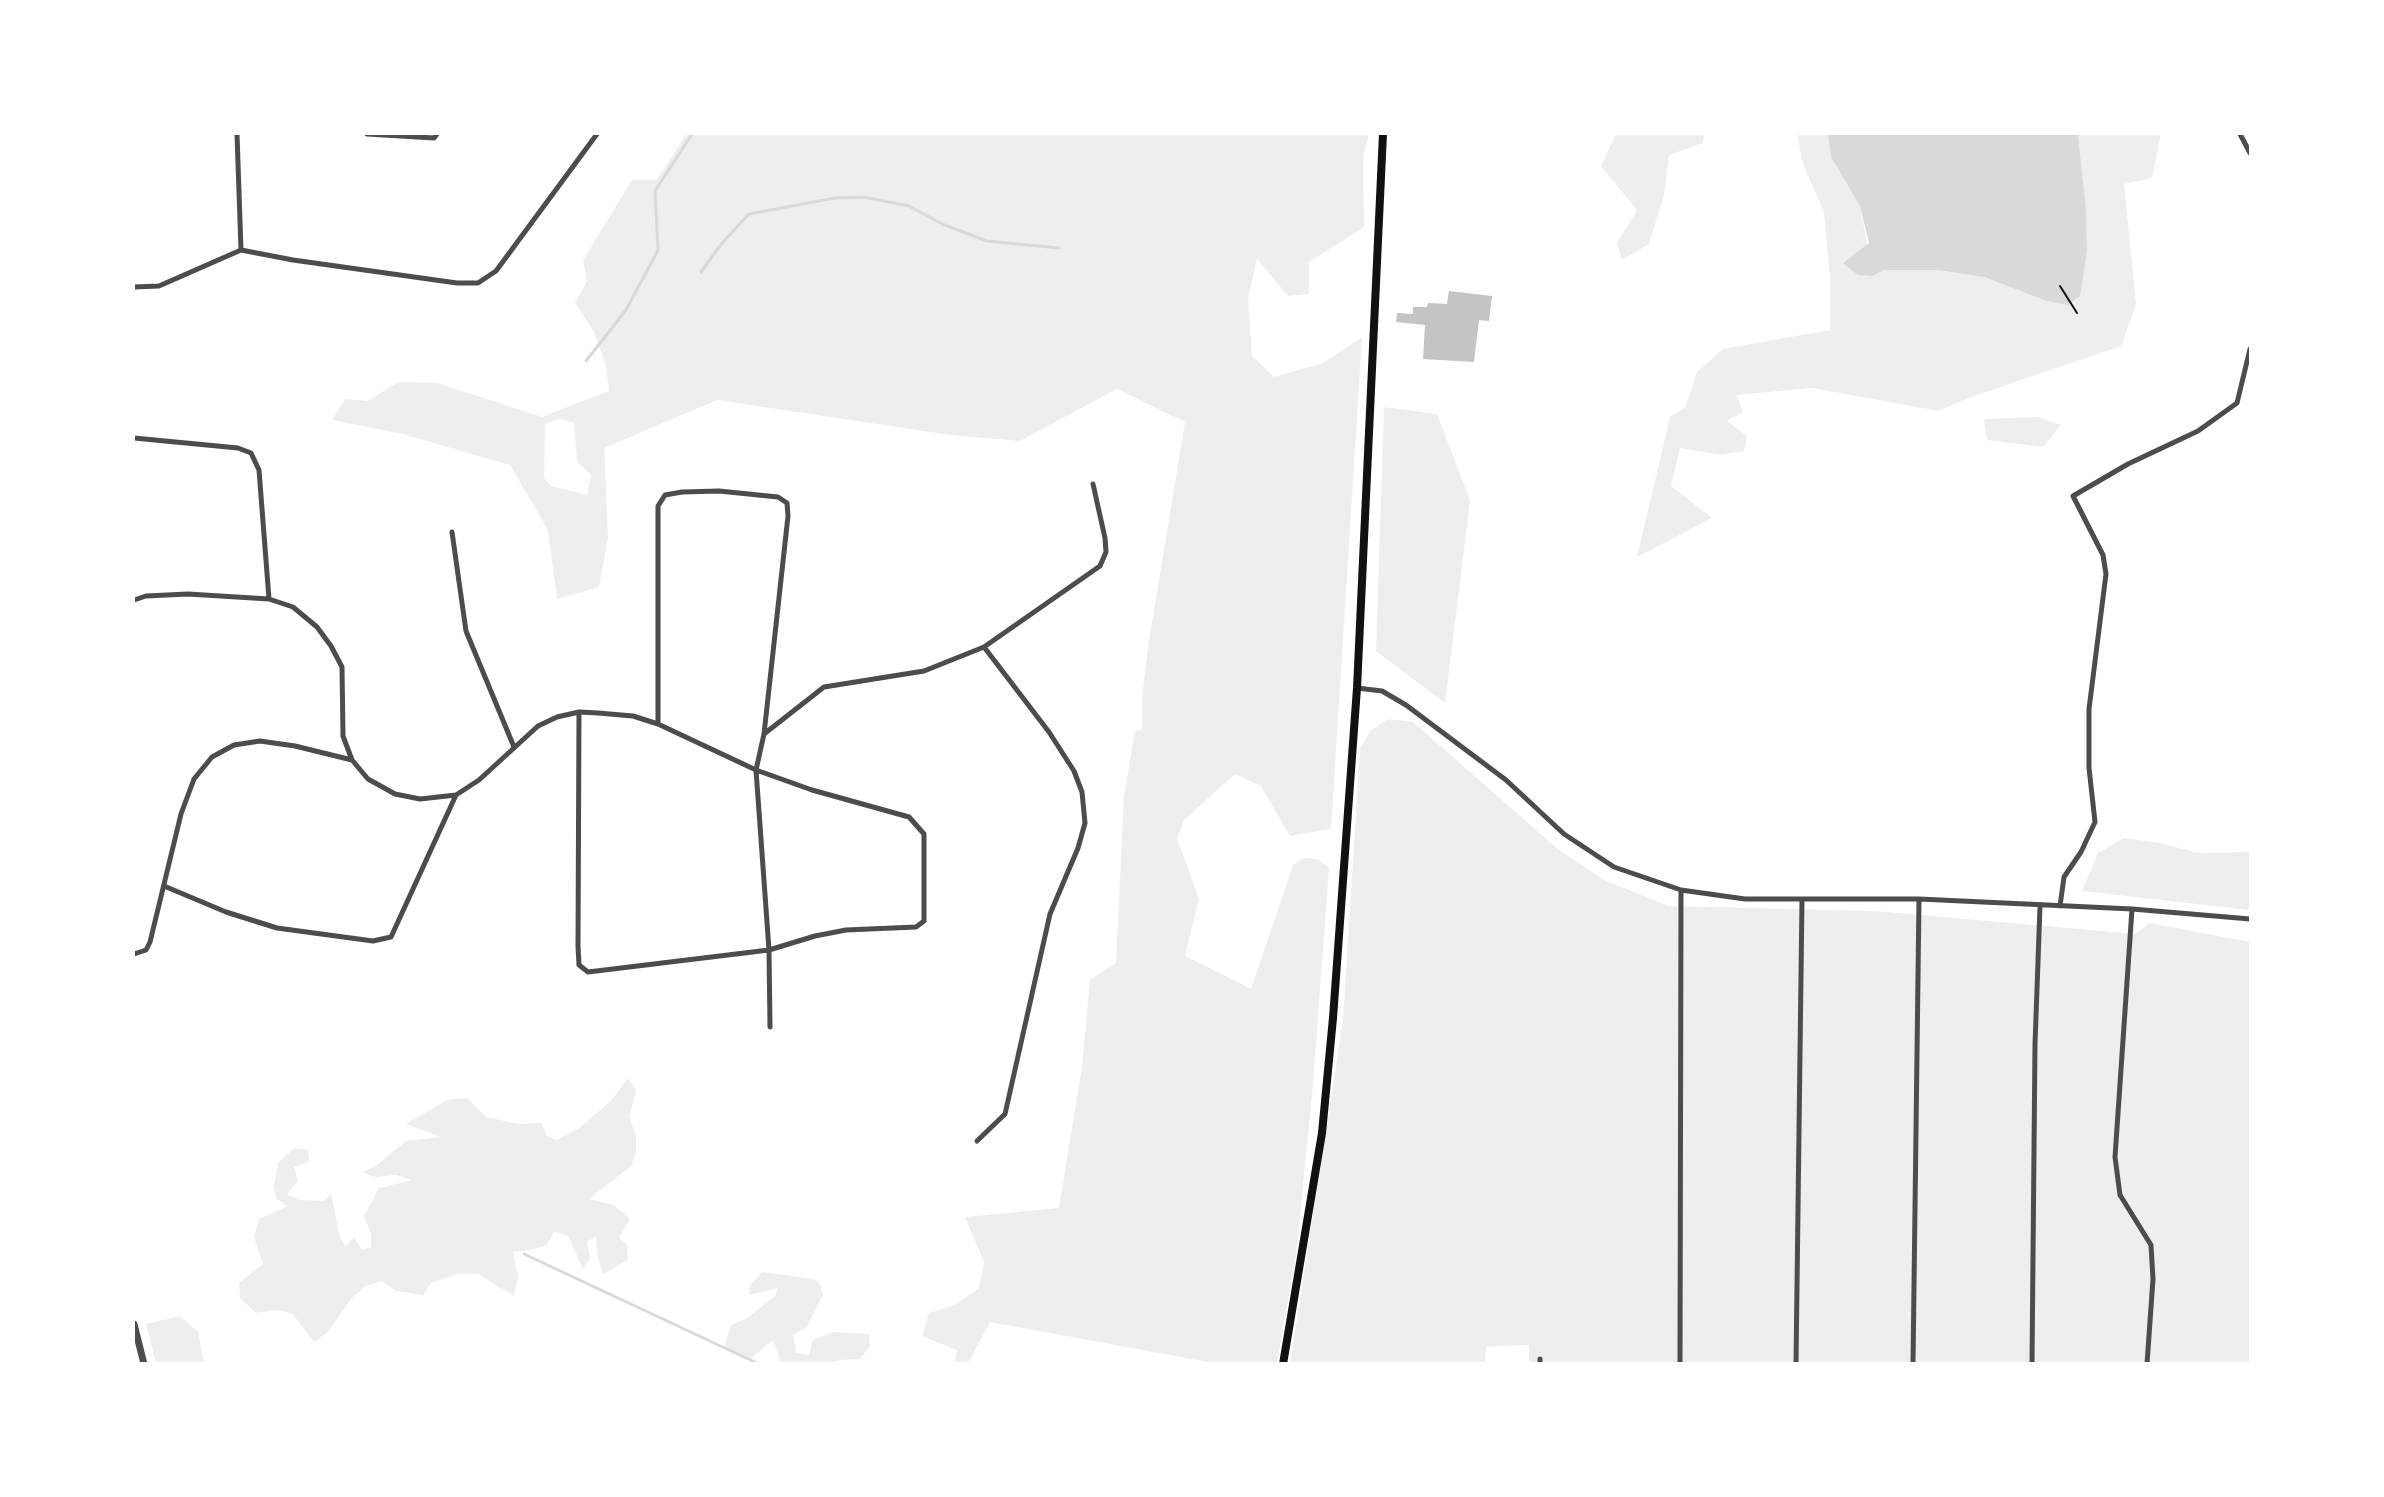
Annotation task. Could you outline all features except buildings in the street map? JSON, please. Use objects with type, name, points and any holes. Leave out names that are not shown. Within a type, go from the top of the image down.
[{"type":"main road","points":[[1283,1364],[1322,1133],[1333,1018],[1357,688],[1383,134]]},
{"type":"street","points":[[237,134],[241,250]]},
{"type":"street","points":[[367,134],[434,138],[437,134]]},
{"type":"street","points":[[134,286],[159,286],[241,250],[293,260],[457,283],[478,283],[496,271],[597,134]]},
{"type":"street","points":[[2240,134],[2250,153]]},
{"type":"street","points":[[2060,906],[2064,878],[2081,852],[2095,822],[2089,768],[2089,709],[2106,574],[2103,555],[2073,496],[2128,464],[2198,431],[2237,403],[2250,349]]},
{"type":"street","points":[[134,438],[238,448],[251,453],[259,470],[268,599]]},
{"type":"street","points":[[764,734],[824,687],[924,671],[984,647],[1100,566],[1106,552],[1105,538],[1093,484]]},
{"type":"street","points":[[658,724],[658,506],[664,495],[682,492],[719,491],[778,497],[787,503],[788,516],[764,734],[756,770],[769,950],[770,1027]]},
{"type":"street","points":[[452,532],[466,631],[514,747]]},
{"type":"street","points":[[134,600],[146,596],[188,594],[268,599],[293,607],[317,627],[331,646],[342,668],[343,736],[352,759],[368,779],[395,794],[420,798],[456,795],[479,780],[538,726],[557,717],[579,712],[633,716],[658,724],[756,770],[812,790],[909,817],[924,834],[926,910],[924,921],[916,927],[846,930],[815,936],[769,950],[588,972],[579,965],[579,712]]},
{"type":"street","points":[[978,1141],[1005,1114],[1050,914],[1078,848],[1085,823],[1082,792],[1074,771],[1048,732],[984,647]]},
{"type":"street","points":[[1357,688],[1382,691],[1406,705],[1506,780],[1564,834],[1614,867],[1681,890],[1745,899],[1919,899],[2132,909],[2250,919]]},
{"type":"street","points":[[134,954],[146,950],[150,942],[181,814],[194,779],[212,757],[234,745],[260,741],[352,759]]},
{"type":"street","points":[[164,886],[226,912],[277,928],[373,942],[391,937],[456,795]]},
{"type":"street","points":[[1680,1364],[1681,890]]},
{"type":"street","points":[[1796,1364],[1802,899]]},
{"type":"street","points":[[1913,1364],[1919,899]]},
{"type":"street","points":[[2032,1364],[2035,1044],[2040,906]]},
{"type":"street","points":[[2132,909],[2115,1157],[2120,1196],[2151,1245],[2153,1279],[2147,1364]]},
{"type":"street","points":[[134,1324],[144,1364]]},
{"type":"path","points":[[2060,286],[2077,313]]},
{"type":"shaded area","points":[[686,134],[1369,134],[1363,156],[1364,227],[1309,262],[1309,294],[1288,296],[1257,259],[1248,298],[1252,356],[1274,377],[1323,363],[1362,337],[1331,829],[1290,836],[1261,786],[1235,774],[1184,820],[1177,839],[1199,899],[1185,956],[1251,989],[1293,865],[1304,858],[1318,859],[1329,868],[1313,1084],[1296,1256],[1277,1363],[1213,1363],[990,1322],[968,1363],[955,1363],[957,1350],[922,1336],[929,1313],[955,1305],[979,1288],[984,1262],[965,1217],[1059,1208],[1082,1067],[1090,980],[1116,963],[1124,796],[1135,731],[1142,730],[1142,699],[1148,647],[1185,422],[1117,389],[1020,441],[950,435],[717,400],[604,448],[608,538],[599,587],[557,599],[548,530],[510,465],[403,434],[332,420],[345,399],[368,401],[398,382],[437,383],[542,417],[609,391],[606,365],[594,332],[575,303],[587,281],[583,260],[632,180],[657,180]],"holes":[[[559,419],[574,423],[577,461],[591,475],[587,495],[551,486],[544,478],[545,424]]]},
{"type":"shaded area","points":[[1616,134],[1704,134],[1703,143],[1669,155],[1664,195],[1649,244],[1622,260],[1617,243],[1637,210],[1601,166]]},
{"type":"shaded area","points":[[1797,134],[1828,134],[1831,157],[1860,206],[1873,276],[1884,270],[1937,270],[1984,277],[2023,292],[2087,251],[2086,209],[2078,134],[2161,134],[2152,178],[2124,184],[2136,304],[2121,346],[1971,397],[1938,411],[1812,388],[1736,395],[1743,412],[1727,421],[1747,436],[1744,451],[1720,455],[1680,448],[1671,486],[1712,518],[1637,557],[1670,417],[1685,408],[1697,372],[1723,349],[1830,330],[1830,275],[1824,212],[1803,164]]},
{"type":"shaded area","points":[[1828,134],[2078,134],[2086,209],[2087,251],[2080,296],[2068,305],[2047,301],[1984,277],[1937,270],[1884,270],[1873,276],[1858,275],[1843,263],[1869,243],[1860,206],[1831,157]]},
{"type":"shaded area","points":[[1384,407],[1437,414],[1470,500],[1445,703],[1376,651]]},
{"type":"shaded area","points":[[2037,417],[2061,425],[2043,447],[1987,440],[1984,419]]},
{"type":"shaded area","points":[[1388,719],[1413,722],[1559,850],[1604,880],[1669,906],[1875,911],[2135,934],[2150,923],[2250,942],[2250,1363],[1529,1364],[1529,1345],[1486,1347],[1485,1363],[1290,1364],[1343,1020],[1360,749],[1370,731]]},
{"type":"shaded area","points":[[2124,838],[2160,843],[2198,853],[2250,852],[2250,910],[2082,891],[2098,853]]},
{"type":"shaded area","points":[[628,1078],[636,1091],[629,1117],[636,1135],[636,1152],[631,1166],[589,1199],[614,1205],[630,1219],[619,1238],[627,1244],[628,1260],[603,1274],[598,1258],[596,1236],[587,1242],[590,1258],[583,1269],[568,1236],[554,1232],[547,1245],[513,1252],[518,1276],[514,1296],[478,1274],[457,1274],[431,1283],[423,1295],[396,1291],[382,1281],[365,1286],[351,1299],[328,1332],[314,1342],[292,1313],[275,1310],[256,1313],[240,1298],[239,1283],[263,1264],[254,1237],[259,1219],[288,1206],[276,1198],[274,1186],[278,1163],[294,1148],[308,1150],[309,1162],[294,1167],[298,1181],[287,1194],[300,1200],[324,1201],[331,1194],[340,1237],[346,1247],[354,1237],[362,1250],[371,1247],[371,1234],[364,1216],[379,1188],[412,1180],[396,1175],[375,1177],[362,1172],[376,1166],[406,1141],[441,1137],[406,1124],[447,1100],[467,1098],[486,1117],[519,1124],[541,1123],[547,1136],[557,1140],[579,1128],[611,1101]]},
{"type":"shaded area","points":[[762,1272],[814,1279],[820,1284],[823,1295],[807,1327],[793,1335],[796,1353],[809,1355],[813,1340],[834,1332],[869,1334],[870,1346],[860,1359],[830,1363],[781,1363],[773,1340],[750,1359],[724,1348],[731,1325],[746,1319],[775,1296],[778,1288],[749,1295],[750,1285]]},
{"type":"shaded area","points":[[180,1316],[198,1332],[204,1363],[156,1363],[146,1324]]},
{"type":"waterway","points":[[586,361],[626,310],[658,250],[655,191],[692,134]]},
{"type":"waterway","points":[[701,272],[722,243],[749,214],[835,198],[864,197],[909,206],[942,224],[987,241],[1059,248]]},
{"type":"waterway","points":[[524,1254],[759,1364]]}]
